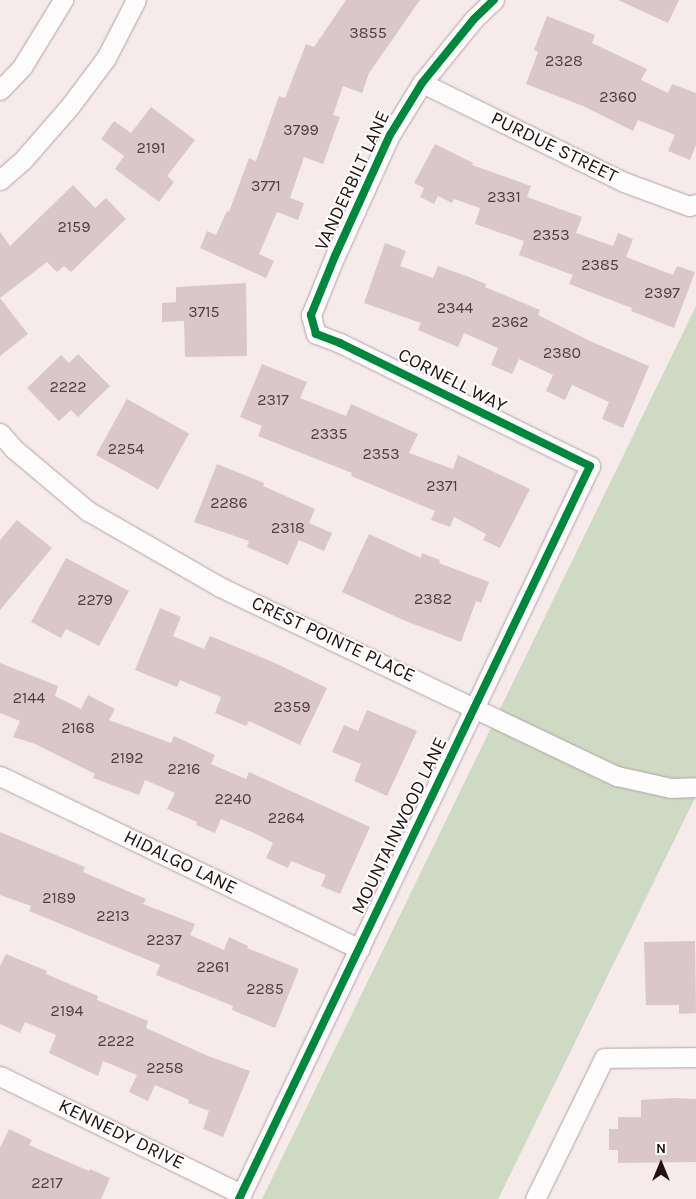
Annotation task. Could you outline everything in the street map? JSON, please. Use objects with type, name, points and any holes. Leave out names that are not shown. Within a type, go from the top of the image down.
[{"type":"street","points":[[0,90],[22,67],[64,0]]},
{"type":"street","points":[[0,180],[23,160],[70,106],[106,58],[136,0]]},
{"type":"street","name":"VANDERBILT LANE","points":[[311,315],[335,256],[390,134],[422,83],[474,19],[494,0]]},
{"type":"street","name":"PURDUE STREET","points":[[422,83],[624,182],[692,205]]},
{"type":"street","name":"CORNELL WAY","points":[[311,315],[316,334],[340,343],[590,466]]},
{"type":"street","name":"CREST POINTE PLACE","points":[[0,433],[14,449],[88,511],[220,587],[617,776],[671,788],[696,787]]},
{"type":"street","name":"MOUNTAINWOOD LANE","points":[[240,1197],[590,466]]},
{"type":"street","name":"HIDALGO LANE","points":[[0,776],[359,949]]},
{"type":"street","points":[[536,1199],[604,1058],[696,1058]]},
{"type":"street","name":"KENNEDY DRIVE","points":[[0,1076],[240,1197]]},
{"type":"green space","points":[[696,306],[696,796],[498,1199],[262,1199]]},
{"type":"building","points":[[346,0],[420,0],[369,73],[362,93],[343,86],[333,115],[340,117],[323,164],[304,157],[290,198],[304,203],[298,220],[277,212],[259,254],[274,261],[266,278],[200,248],[207,231],[216,235],[227,211],[229,212],[249,158],[256,161],[279,96],[285,98],[306,44],[314,47]]},
{"type":"building","points":[[618,0],[679,0],[668,23]]},
{"type":"building","points":[[547,16],[595,35],[592,43],[647,69],[641,80],[668,93],[672,84],[696,93],[696,145],[690,160],[668,151],[675,135],[638,120],[633,131],[583,106],[526,84],[538,52],[534,50]]},
{"type":"building","points":[[151,107],[195,140],[167,176],[174,182],[159,202],[115,169],[124,156],[101,139],[114,121],[131,133]]},
{"type":"building","points":[[435,144],[473,163],[472,165],[531,186],[527,197],[582,217],[576,233],[613,246],[618,233],[633,239],[626,257],[673,275],[677,266],[695,272],[674,328],[631,311],[632,308],[569,284],[573,275],[519,255],[524,241],[475,224],[480,208],[454,199],[452,203],[438,196],[434,204],[420,197],[424,188],[414,183]]},
{"type":"building","points":[[73,185],[95,208],[106,198],[126,219],[71,272],[64,266],[57,272],[47,262],[0,298],[0,232],[10,246]]},
{"type":"building","points":[[385,243],[406,251],[400,266],[433,278],[438,266],[469,277],[486,284],[485,287],[540,310],[538,315],[592,342],[649,366],[623,428],[602,419],[609,402],[572,385],[565,400],[546,391],[553,375],[519,359],[512,374],[491,365],[498,348],[464,333],[458,347],[418,330],[421,323],[364,303]]},
{"type":"building","points":[[246,283],[247,356],[185,357],[184,321],[162,322],[162,303],[176,302],[176,287]]},
{"type":"building","points":[[0,298],[28,334],[0,356]]},
{"type":"building","points":[[78,354],[110,386],[78,417],[71,410],[59,421],[27,388],[61,355],[69,363]]},
{"type":"building","points":[[262,364],[307,382],[300,398],[346,416],[351,404],[418,434],[409,453],[453,469],[458,455],[530,489],[500,548],[483,540],[486,534],[454,517],[450,527],[431,520],[435,511],[351,476],[352,473],[258,436],[262,426],[240,417]]},
{"type":"building","points":[[127,399],[189,433],[158,489],[96,455]]},
{"type":"building","points":[[217,464],[264,483],[263,486],[315,509],[309,523],[332,533],[324,551],[299,540],[288,565],[247,547],[249,541],[194,522]]},
{"type":"building","points":[[17,520],[52,548],[0,610],[0,540]]},
{"type":"building","points":[[369,534],[421,558],[422,553],[440,560],[439,563],[489,582],[481,603],[476,601],[461,642],[403,620],[342,592]]},
{"type":"building","points":[[66,558],[129,591],[99,646],[66,629],[61,638],[31,622]]},
{"type":"building","points":[[160,608],[181,617],[173,636],[204,649],[210,636],[275,663],[327,688],[300,745],[249,721],[246,726],[215,713],[221,697],[180,680],[177,687],[135,670]]},
{"type":"building","points":[[0,663],[58,686],[55,696],[81,709],[88,695],[115,709],[109,720],[171,743],[174,736],[215,755],[211,764],[246,779],[249,772],[370,827],[340,894],[321,886],[326,875],[291,861],[288,868],[266,858],[273,843],[254,833],[221,819],[215,833],[196,825],[197,822],[167,809],[175,793],[145,780],[139,795],[93,778],[95,774],[35,744],[13,737],[20,721],[0,713]]},
{"type":"building","points":[[367,710],[417,731],[387,796],[354,781],[361,764],[332,752],[344,725],[358,731]]},
{"type":"building","points":[[0,832],[85,867],[83,872],[146,899],[143,904],[195,924],[190,935],[224,950],[229,937],[248,946],[247,948],[299,969],[275,1028],[232,1010],[233,1006],[156,975],[160,965],[29,911],[31,906],[0,895]]},
{"type":"building","points":[[695,941],[696,1013],[679,1014],[679,1005],[646,1005],[644,942]]},
{"type":"building","points":[[6,954],[47,971],[46,974],[98,996],[97,1000],[148,1021],[146,1028],[208,1056],[250,1071],[223,1137],[203,1129],[209,1111],[188,1103],[189,1100],[155,1085],[148,1101],[129,1092],[137,1075],[103,1061],[98,1076],[49,1053],[56,1035],[25,1022],[20,1033],[0,1024],[0,966]]},
{"type":"building","points":[[696,1099],[696,1162],[618,1163],[618,1150],[609,1150],[609,1129],[618,1129],[618,1117],[641,1117],[641,1100]]},
{"type":"building","points":[[9,1129],[32,1140],[29,1145],[110,1178],[101,1199],[0,1199],[0,1148]]},
{"type":"cycle path","points":[[239,1199],[590,466],[340,343],[316,334],[311,315],[335,256],[390,135],[422,83],[474,19],[494,0]]}]
